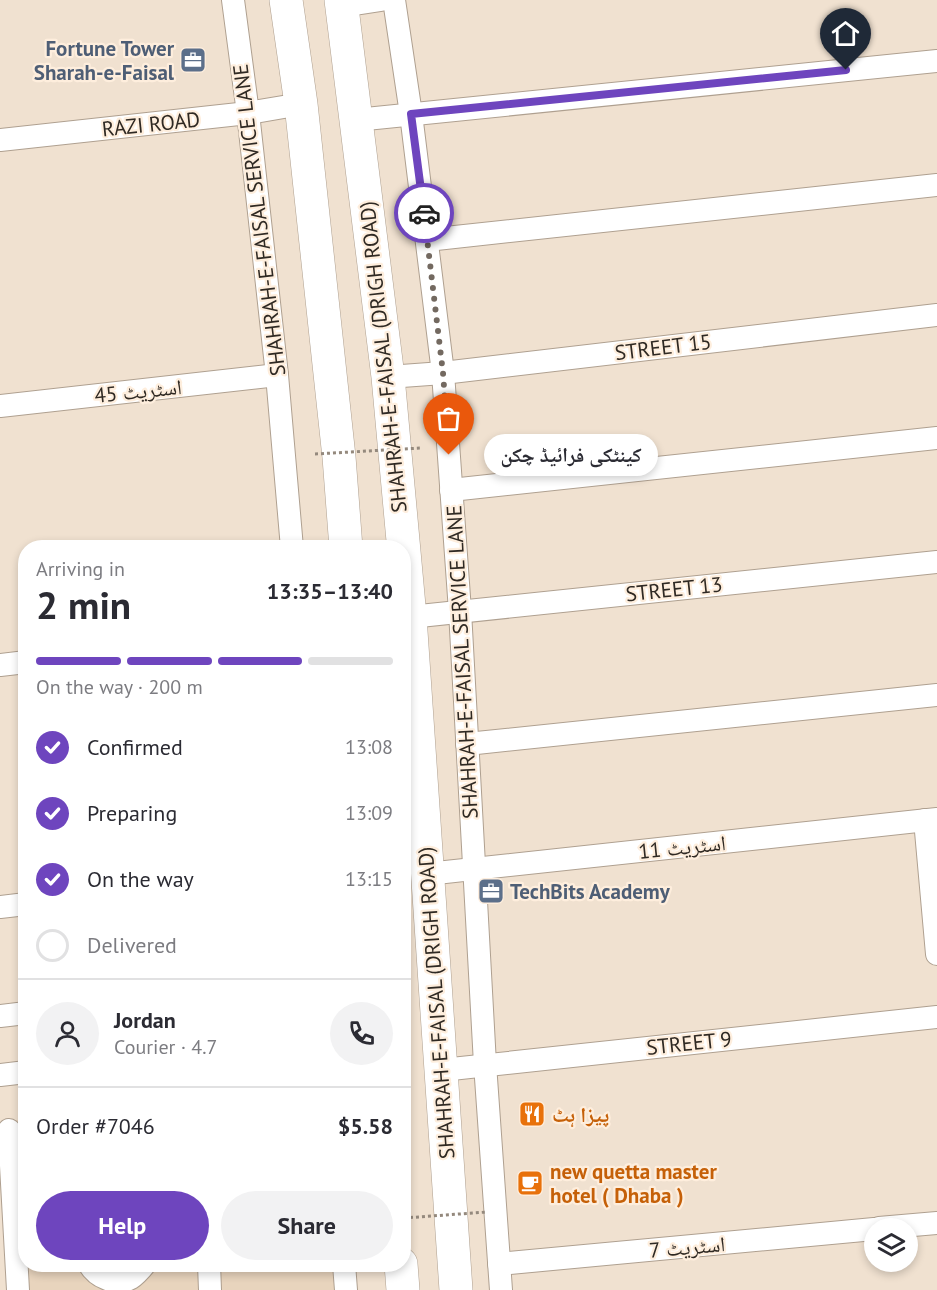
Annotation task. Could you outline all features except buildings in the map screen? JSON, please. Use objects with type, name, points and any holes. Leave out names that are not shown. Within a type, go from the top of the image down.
[{"type":"highway","points":[[286,0],[301,104],[339,457],[345,540]]},
{"type":"highway","name":"SHAHRAH-E-FAISAL (DRIGH ROAD)","points":[[342,3],[388,377],[403,540]]},
{"type":"highway","name":"SHAHRAH-E-FAISAL (DRIGH ROAD)","points":[[411,632],[456,1290]]},
{"type":"highway","points":[[402,1272],[403,1290]]},
{"type":"street","name":"SHAHRAH-E-FAISAL SERVICE LANE","points":[[233,0],[277,375],[291,540]]},
{"type":"street","points":[[342,3],[381,0]]},
{"type":"street","name":"SHAHRAH-E-FAISAL SERVICE LANE","points":[[394,0],[411,114],[443,373],[460,611],[484,1064],[501,1290]]},
{"type":"street","points":[[356,120],[937,62]]},
{"type":"street","name":"RAZI ROAD","points":[[0,141],[248,113],[301,104]]},
{"type":"street","points":[[427,240],[937,185]]},
{"type":"street","name":"STREET 15","points":[[388,377],[443,373],[937,315]]},
{"type":"street","name":"اسٹریٹ 45","points":[[0,406],[277,375]]},
{"type":"street","points":[[452,490],[937,438]]},
{"type":"street","name":"STREET 13","points":[[411,617],[937,562]]},
{"type":"street","points":[[0,665],[18,663]]},
{"type":"street","points":[[467,744],[937,695]]},
{"type":"street","points":[[931,820],[937,954]]},
{"type":"street","name":"اسٹریٹ 11","points":[[427,874],[931,820]]},
{"type":"street","points":[[0,908],[18,905]]},
{"type":"street","points":[[0,1016],[18,1014]]},
{"type":"street","name":"STREET 9","points":[[442,1070],[937,1017]]},
{"type":"street","points":[[0,1075],[18,1073]]},
{"type":"street","points":[[11,1129],[14,1258],[18,1290]]},
{"type":"street","points":[[918,1225],[937,1223]]},
{"type":"street","name":"اسٹریٹ 7","points":[[499,1264],[864,1230]]},
{"type":"street","points":[[95,1272],[119,1286],[137,1272]]},
{"type":"street","points":[[209,1272],[210,1290]]},
{"type":"street","points":[[345,1272],[346,1290]]},
{"type":"path","points":[[315,454],[421,448]]},
{"type":"path","points":[[411,1217],[487,1212]]},
{"type":"shaded area","points":[[18,1120],[18,1272],[337,1272],[337,1290],[18,1290],[10,1121]]},
{"type":"way so far","points":[[424,213],[443,373],[449,455]]},
{"type":"place","name":"Fortune Tower Sharah-e-Faisal","points":[[193,60]]},
{"type":"place","name":"کینٹکی فرائیڈ چکن","points":[[449,455]]},
{"type":"place","name":"TechBits Academy","points":[[491,891]]},
{"type":"place","name":"پیزا ہٹ","points":[[532,1114]]},
{"type":"place","name":"new quetta master hotel ( Dhaba )","points":[[530,1183]]},
{"type":"route","points":[[424,213],[411,114],[846,70]]}]
